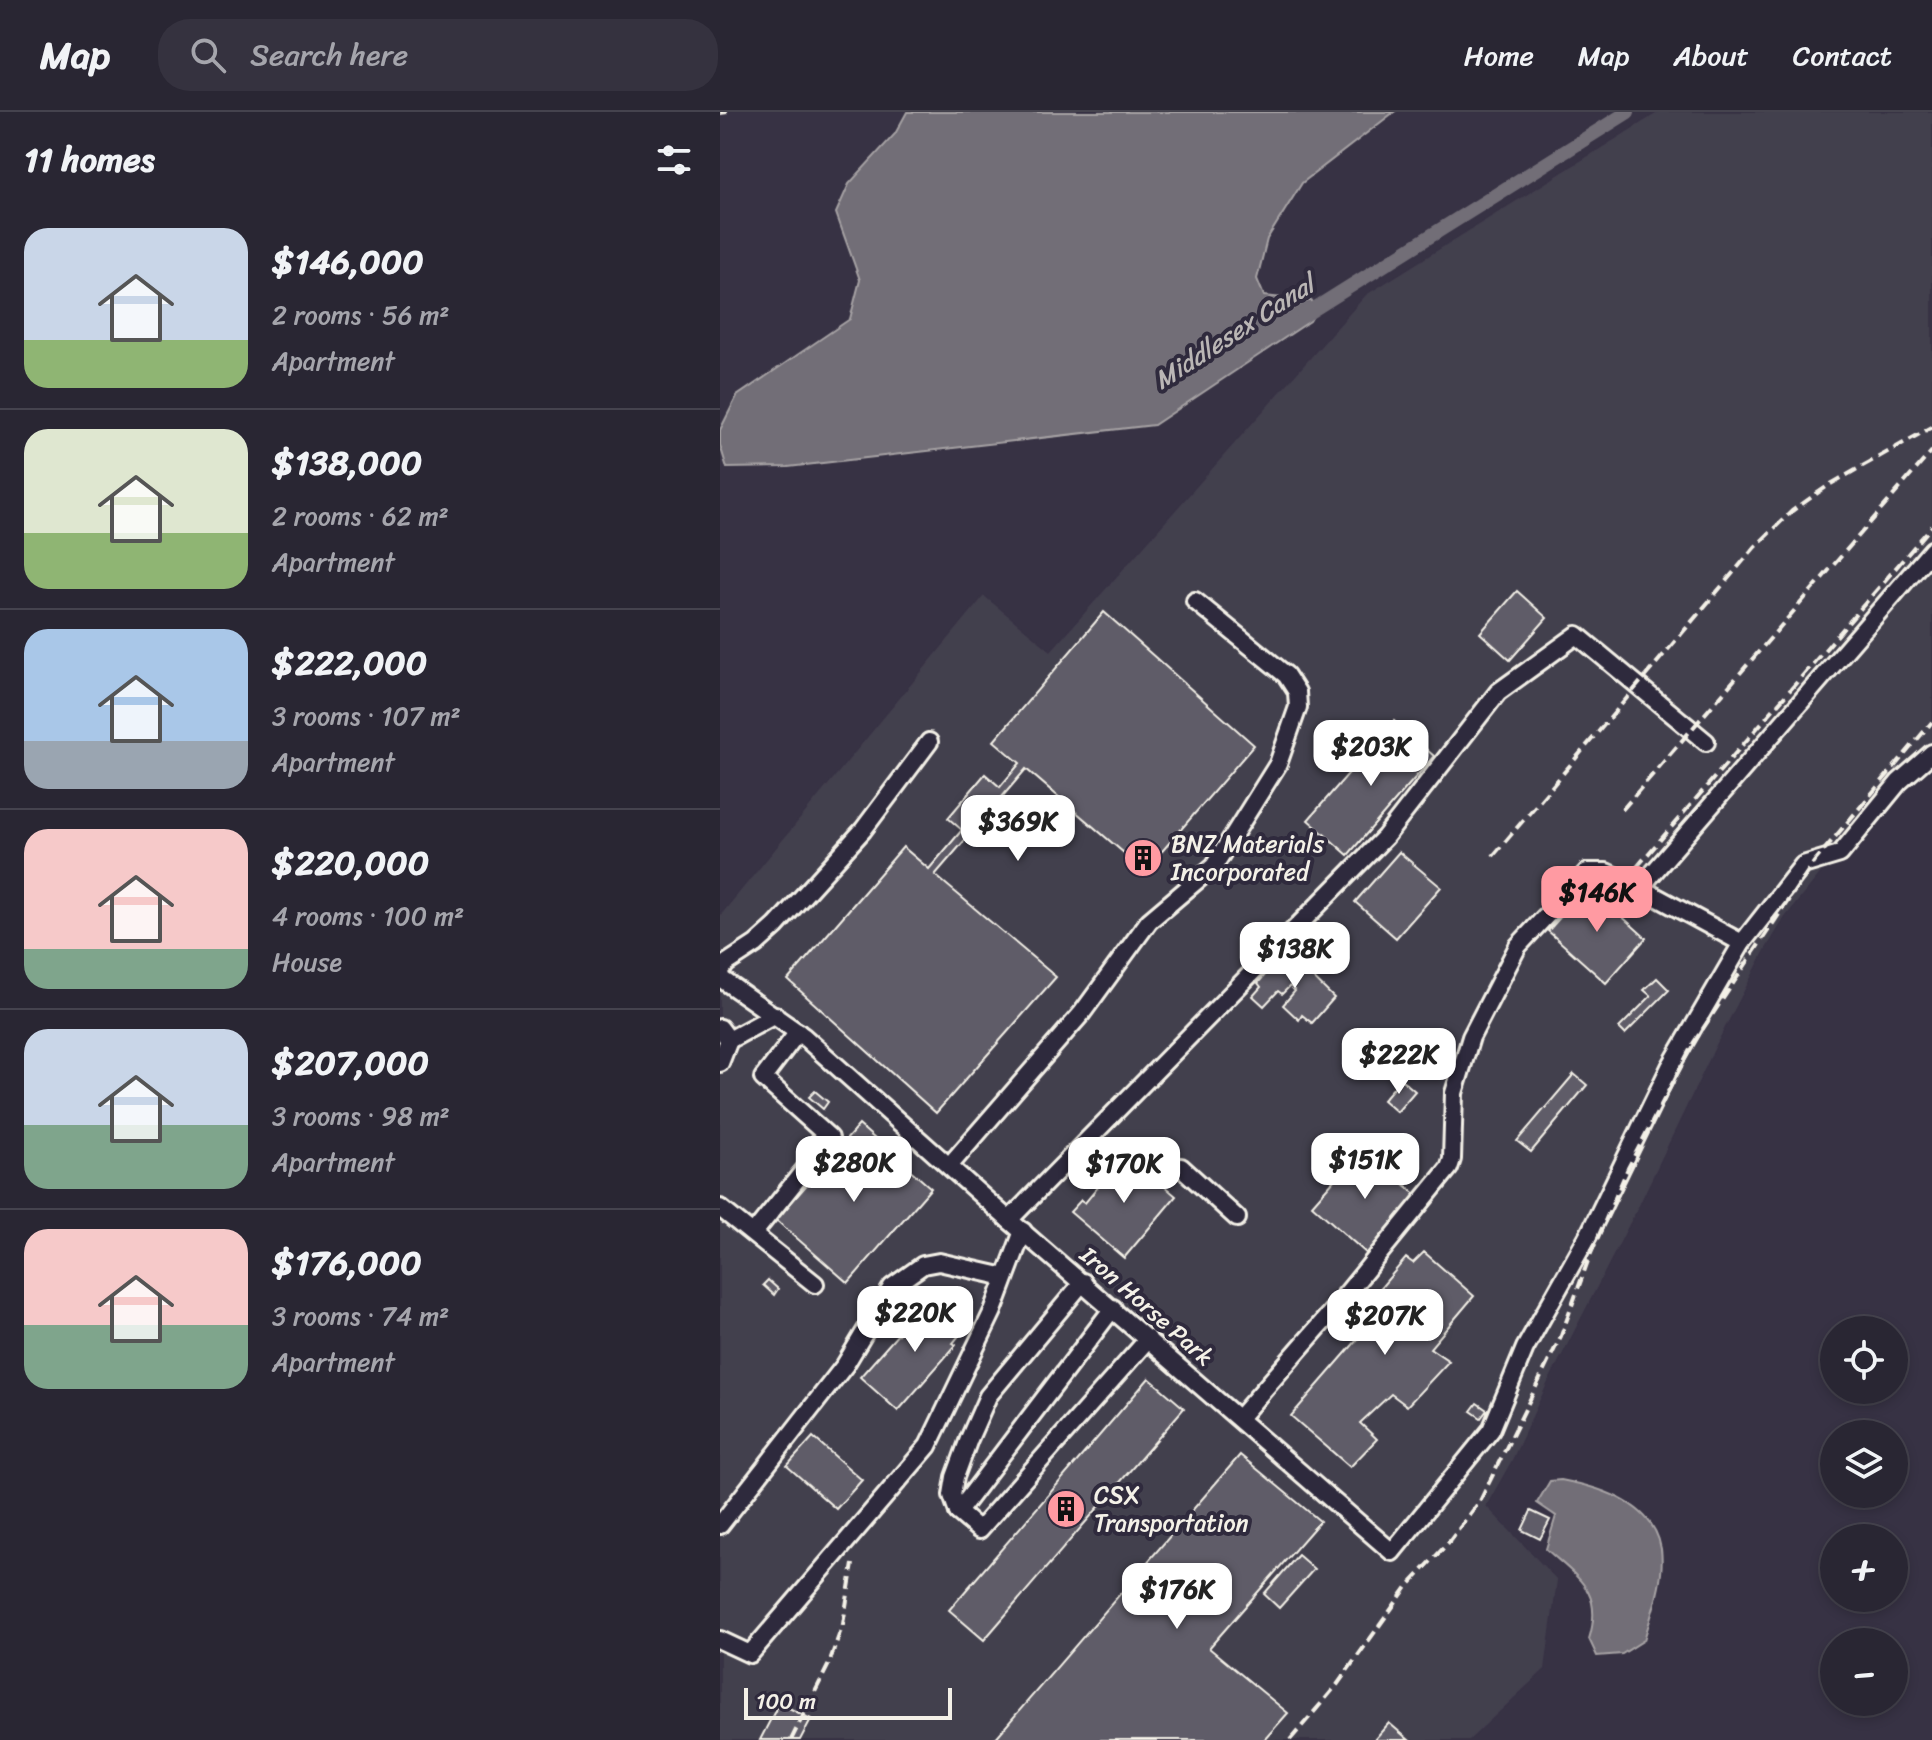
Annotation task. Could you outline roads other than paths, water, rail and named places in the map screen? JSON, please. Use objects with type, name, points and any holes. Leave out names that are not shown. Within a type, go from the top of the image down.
[{"type":"street","points":[[1640,888],[1932,550]]},
{"type":"street","points":[[949,1166],[1082,1013],[1149,921],[1214,866],[1278,764],[1298,707],[1297,692],[1286,675],[1195,601]]},
{"type":"street","points":[[720,1640],[750,1654],[928,1446],[993,1311],[1005,1277],[1016,1226],[1385,837],[1498,692],[1577,635],[1706,742]]},
{"type":"street","points":[[720,971],[776,926],[863,830],[929,742]]},
{"type":"street","points":[[1239,1418],[1335,1308],[1449,1168],[1454,1093],[1471,1037],[1518,946],[1587,872],[1606,872],[1742,943],[1803,865],[1840,854],[1899,782],[1932,753]]},
{"type":"street","name":"Iron Horse Park","points":[[720,978],[798,1032],[1392,1552],[1491,1430],[1525,1348],[1589,1234],[1670,1067],[1742,943]]},
{"type":"street","points":[[720,1063],[724,1034],[775,1015]]},
{"type":"street","points":[[753,1234],[830,1138],[763,1078],[798,1032]]},
{"type":"street","points":[[1181,1167],[1237,1218]]},
{"type":"street","points":[[720,1208],[815,1284]]},
{"type":"street","points":[[720,1525],[845,1365],[892,1287],[923,1265],[939,1262],[1005,1277]]},
{"type":"street","points":[[1083,1282],[988,1396],[955,1477],[952,1495],[958,1512],[979,1530],[1148,1339]]},
{"type":"street","points":[[958,1512],[1113,1308]]},
{"type":"water","points":[[907,112],[1394,112],[1302,183],[1267,239],[1257,279],[1264,296],[1311,301],[1319,306],[1310,321],[1154,425],[788,467],[727,468],[720,445],[720,430],[737,396],[850,319],[860,280],[836,213],[849,184],[895,134]]},
{"type":"water","points":[[1561,1480],[1592,1487],[1623,1500],[1648,1520],[1656,1533],[1662,1560],[1654,1607],[1644,1640],[1622,1654],[1597,1656],[1589,1639],[1593,1623],[1590,1597],[1578,1578],[1546,1549],[1556,1516],[1537,1503],[1550,1481]]},
{"type":"waterway","name":"Middlesex Canal","points":[[1303,316],[1628,112]]},
{"type":"railway","points":[[720,113],[727,112]]},
{"type":"railway","points":[[1493,856],[1755,547],[1792,511],[1829,485],[1932,427]]},
{"type":"railway","points":[[1622,810],[1932,451]]},
{"type":"railway","points":[[1636,868],[1932,526]]},
{"type":"railway","points":[[1290,1740],[1337,1685],[1407,1587],[1449,1542],[1480,1501],[1561,1336],[1589,1258],[1628,1168],[1694,1042],[1814,862],[1932,722]]},
{"type":"railway","points":[[791,1740],[828,1666],[843,1624],[853,1564]]},
{"type":"place","name":"BNZ Materials Incorporated","points":[[1143,858]]},
{"type":"place","name":"CSX Transportation","points":[[1066,1509]]}]
